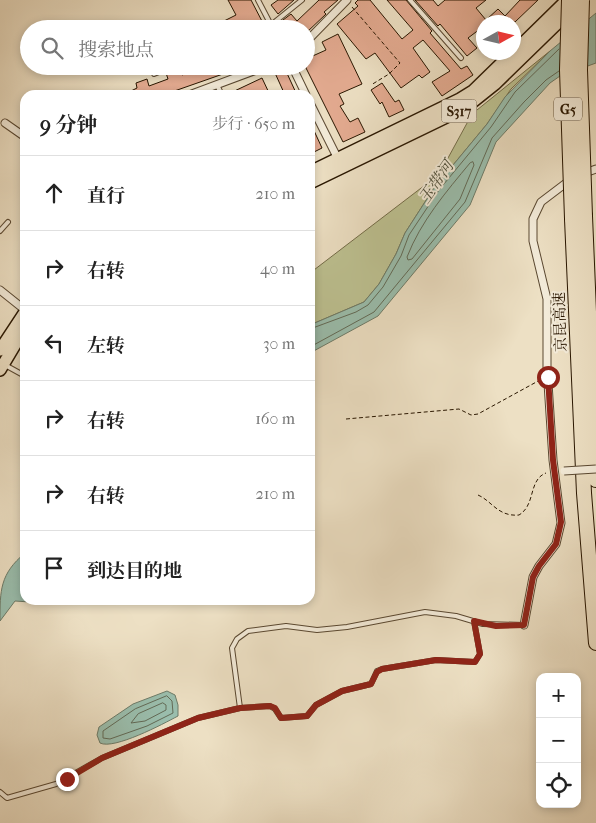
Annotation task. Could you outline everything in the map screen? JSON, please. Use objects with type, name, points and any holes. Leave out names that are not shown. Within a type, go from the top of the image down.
[{"type":"highway","name":"京昆高速","points":[[568,0],[567,79],[596,480]]},
{"type":"highway","name":"京昆高速","points":[[583,0],[581,21],[578,217],[584,493],[596,643]]},
{"type":"main road","name":"S317","points":[[521,44],[568,0]]},
{"type":"main road","name":"S317","points":[[315,181],[439,122],[479,98],[583,0]]},
{"type":"main road","name":"S317","points":[[315,170],[460,99],[473,90],[505,60]]},
{"type":"main road","points":[[0,350],[20,319]]},
{"type":"main road","points":[[2,367],[20,336]]},
{"type":"street","points":[[315,33],[347,0]]},
{"type":"street","points":[[203,90],[244,75]]},
{"type":"street","points":[[296,75],[304,90]]},
{"type":"street","points":[[315,112],[338,159]]},
{"type":"street","points":[[6,123],[20,133]]},
{"type":"street","points":[[524,625],[533,577],[556,544],[560,532],[560,510],[554,471],[548,377],[547,299],[533,241],[533,219],[541,202],[566,182],[596,169]]},
{"type":"street","points":[[0,290],[20,307]]},
{"type":"street","points":[[554,471],[596,470]]},
{"type":"lane","points":[[258,0],[268,20]]},
{"type":"lane","points":[[281,20],[302,0]]},
{"type":"lane","points":[[410,0],[461,58]]},
{"type":"lane","points":[[217,85],[220,90]]},
{"type":"lane","points":[[0,231],[8,222]]},
{"type":"lane","points":[[2,367],[20,374]]},
{"type":"lane","points":[[240,708],[232,648],[237,639],[248,630],[286,626],[317,630],[348,627],[425,612],[456,616],[496,626],[524,625]]},
{"type":"lane","points":[[0,792],[7,798],[56,784],[102,758],[198,718],[240,708],[273,707],[281,718],[302,718],[309,714],[316,705],[342,691],[371,684],[377,672],[382,669],[436,660],[475,662],[480,654],[474,621]]},
{"type":"path","points":[[347,0],[400,63],[390,74],[371,85]]},
{"type":"path","points":[[346,419],[459,408],[471,415],[478,414],[548,377]]},
{"type":"path","points":[[478,495],[485,498],[494,508],[519,515],[529,506],[539,476],[554,471]]},
{"type":"shaded area","points":[[550,51],[511,89],[487,124],[434,188],[405,233],[396,254],[379,284],[364,302],[315,323],[315,269],[429,182],[448,158],[472,114]]},
{"type":"water","points":[[596,13],[596,63],[560,76],[550,83],[496,142],[470,205],[378,316],[315,350],[315,323],[364,302],[379,284],[396,254],[405,233],[434,188],[487,124],[505,97],[550,51]]},
{"type":"water","points":[[20,558],[20,601],[15,601],[0,621],[0,600],[3,583]]},
{"type":"water","points":[[167,691],[175,695],[178,705],[178,716],[127,740],[107,744],[100,743],[97,735],[99,727],[133,704]]},
{"type":"building","points":[[228,0],[251,0],[261,20],[226,20],[236,15]]},
{"type":"building","points":[[278,0],[294,0],[278,14],[271,5]]},
{"type":"building","points":[[319,0],[338,0],[324,12],[326,14],[315,24],[315,20],[298,20]]},
{"type":"building","points":[[358,0],[370,0],[402,39],[413,30],[387,0],[406,0],[432,31],[430,33],[461,69],[467,66],[473,75],[442,96],[432,82],[450,71],[423,40],[413,48],[430,72],[422,78],[419,75],[401,88],[375,53],[366,59],[337,24],[358,6],[355,3]]},
{"type":"building","points":[[415,0],[433,0],[438,6],[445,0],[486,0],[476,8],[482,15],[476,15],[476,32],[468,38],[476,49],[467,56],[440,24],[438,26]]},
{"type":"building","points":[[520,0],[538,0],[521,16],[506,15]]},
{"type":"building","points":[[498,9],[504,15],[491,15]]},
{"type":"building","points":[[291,14],[296,20],[283,20]]},
{"type":"building","points":[[338,34],[362,84],[339,94],[344,104],[340,106],[350,122],[358,118],[365,132],[343,142],[310,75],[315,75],[315,55],[326,50],[322,42]]},
{"type":"building","points":[[167,75],[220,75],[177,90],[133,90],[137,88],[136,83],[147,79],[149,86],[168,79]]},
{"type":"building","points":[[276,75],[288,75],[295,90],[283,90]]},
{"type":"building","points":[[262,78],[268,90],[237,90]]},
{"type":"building","points":[[382,83],[395,102],[399,100],[404,110],[389,117],[382,102],[380,104],[371,90]]},
{"type":"building","points":[[315,133],[322,148],[315,152]]},
{"type":"route","points":[[67,779],[91,763],[198,718],[240,708],[270,706],[275,708],[278,717],[284,719],[302,718],[309,714],[313,706],[342,691],[371,684],[375,674],[382,669],[436,660],[472,663],[478,661],[480,654],[474,621],[496,626],[524,625],[533,577],[558,541],[561,522],[553,460],[548,377]]},
{"type":"water label","name":"玉带河","points":[[436,182]]}]
